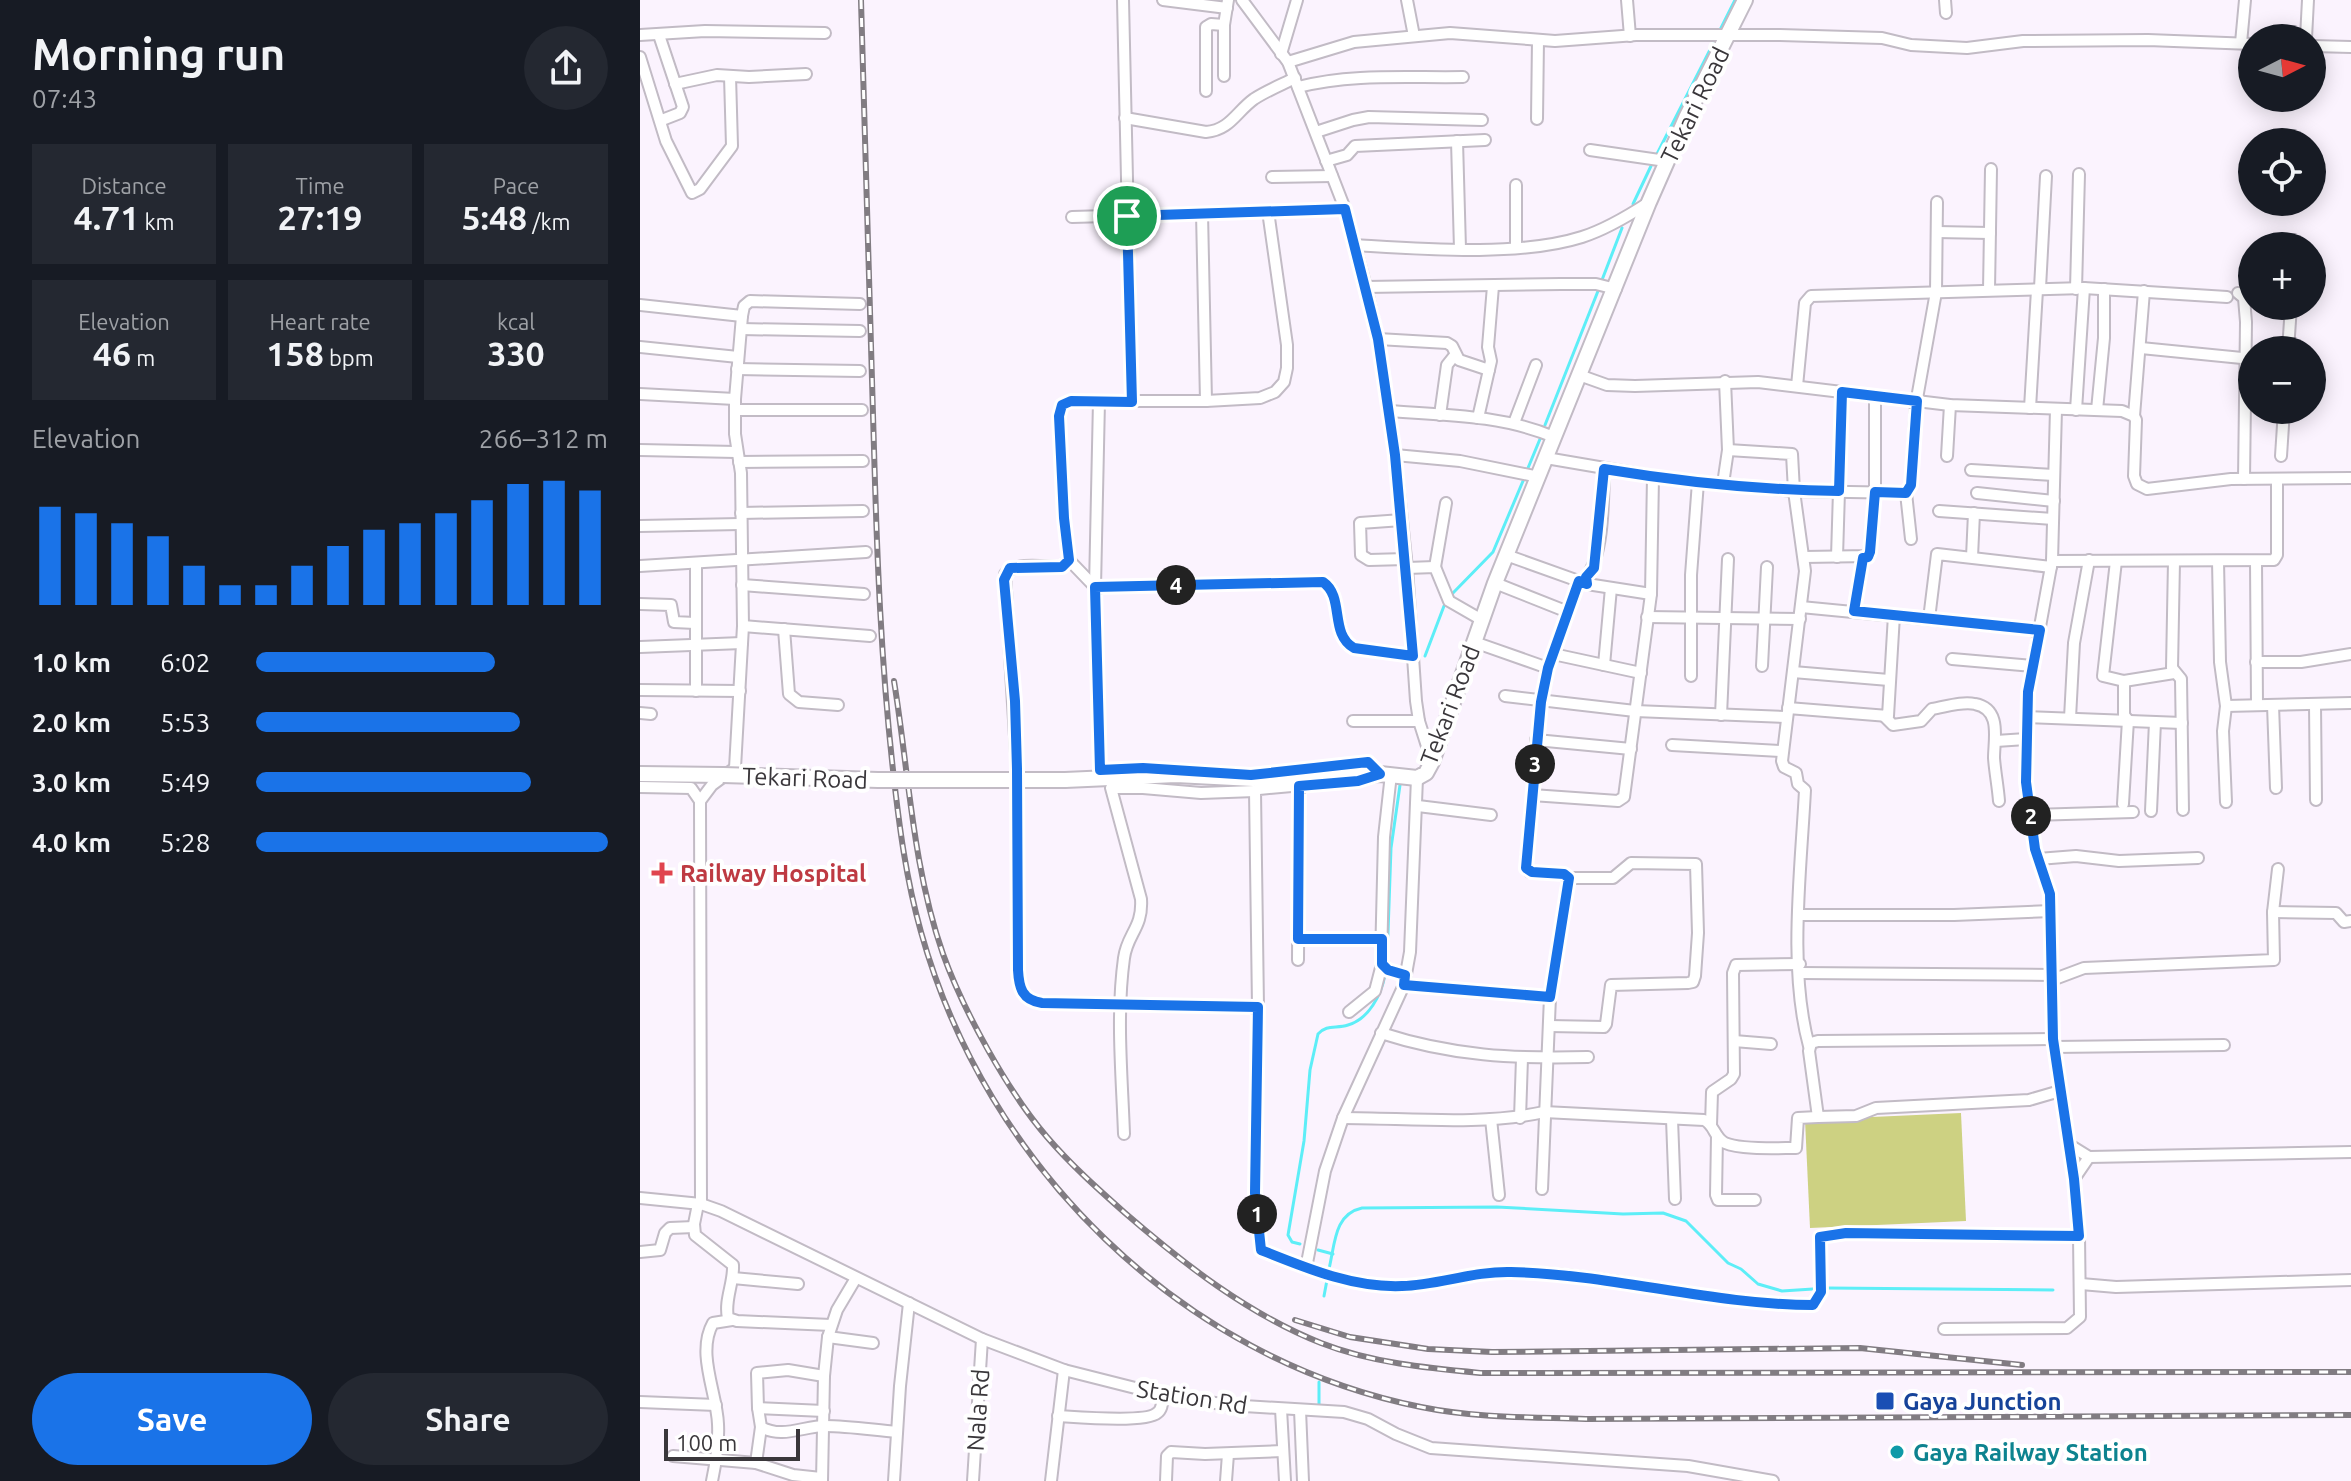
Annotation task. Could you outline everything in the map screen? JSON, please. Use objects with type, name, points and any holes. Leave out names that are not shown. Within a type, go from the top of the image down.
[{"type":"highway","name":"Tekari Road","points":[[640,772],[984,780],[1154,775],[1233,780],[1357,774],[1417,778],[1426,773],[1495,583],[1649,202],[1745,0]]},
{"type":"street","points":[[1123,0],[1132,402]]},
{"type":"street","points":[[1163,0],[1227,4],[1224,76]]},
{"type":"street","points":[[1242,0],[1285,58],[1296,83],[1345,209],[1366,287],[1378,339],[1395,455],[1419,721],[1432,762]]},
{"type":"street","points":[[1285,58],[1297,0]]},
{"type":"street","points":[[1407,0],[1414,36]]},
{"type":"street","points":[[1627,0],[1630,36]]},
{"type":"street","points":[[1945,0],[1946,13]]},
{"type":"street","points":[[2245,0],[2246,24]]},
{"type":"street","points":[[2307,24],[2308,0]]},
{"type":"street","points":[[1206,91],[1206,27],[1211,24],[1224,25]]},
{"type":"street","points":[[640,35],[705,31],[825,33]]},
{"type":"street","points":[[1285,58],[1354,42],[1450,33],[1538,40],[1729,34],[1882,38],[1911,45],[1967,48],[2023,41],[2148,40],[2238,44]]},
{"type":"street","points":[[659,35],[683,110],[662,120]]},
{"type":"street","points":[[1537,119],[1538,40]]},
{"type":"street","points":[[2326,46],[2351,47]]},
{"type":"street","points":[[640,57],[666,141],[690,191],[697,192],[732,146],[730,76]]},
{"type":"street","points":[[675,84],[717,75],[806,74]]},
{"type":"street","points":[[1125,118],[1206,132],[1217,131],[1225,128],[1254,99],[1296,83],[1463,77]]},
{"type":"street","points":[[1316,132],[1369,117],[1482,120]]},
{"type":"street","points":[[1326,161],[1344,157],[1355,146],[1485,140]]},
{"type":"street","points":[[1457,141],[1460,249]]},
{"type":"street","points":[[1590,150],[1666,161]]},
{"type":"street","points":[[1989,290],[1991,169]]},
{"type":"street","points":[[2076,410],[2080,289],[2079,174]]},
{"type":"street","points":[[1272,177],[1332,176]]},
{"type":"street","points":[[2030,408],[2046,176]]},
{"type":"street","points":[[1516,185],[1516,247]]},
{"type":"street","points":[[1355,245],[1460,249],[1561,243],[1586,236],[1649,202]]},
{"type":"street","points":[[1911,539],[1906,493],[1911,485],[1917,401],[1936,292],[1937,202]]},
{"type":"street","points":[[1072,217],[1345,209]]},
{"type":"street","points":[[1268,211],[1287,345],[1284,382],[1275,392],[1260,398],[1071,401],[1062,405],[1064,518],[1069,560],[1095,587],[1323,582],[1332,591],[1341,635],[1347,644],[1413,665]]},
{"type":"street","points":[[1202,213],[1206,401]]},
{"type":"street","points":[[1937,232],[1990,233]]},
{"type":"street","points":[[1366,287],[1596,284],[1616,289]]},
{"type":"street","points":[[1478,418],[1489,370],[1493,286]]},
{"type":"street","points":[[1797,386],[1805,303],[1811,296],[2080,289],[2232,295],[2244,298],[2246,336]]},
{"type":"street","points":[[2097,410],[2104,338],[2104,289]]},
{"type":"street","points":[[2144,291],[2134,416],[2137,427],[2134,476],[2137,484],[2147,489],[2244,479],[2351,478]]},
{"type":"street","points":[[700,801],[712,785],[735,768],[743,626],[735,405],[744,306],[750,301],[860,304]]},
{"type":"street","points":[[640,305],[742,316]]},
{"type":"street","points":[[741,329],[860,331]]},
{"type":"street","points":[[1378,339],[1447,343],[1461,361],[1489,370]]},
{"type":"street","points":[[640,347],[738,357]]},
{"type":"street","points":[[2141,348],[2238,358]]},
{"type":"street","points":[[1440,415],[1447,365],[1455,355]]},
{"type":"street","points":[[1514,423],[1536,365]]},
{"type":"street","points":[[737,369],[860,371]]},
{"type":"street","points":[[1579,375],[1607,385],[1725,381],[1797,386],[1950,405],[2122,411],[2134,416]]},
{"type":"street","points":[[1723,484],[1728,450],[1725,381]]},
{"type":"street","points":[[1837,557],[1842,392]]},
{"type":"street","points":[[640,394],[735,405],[862,410]]},
{"type":"street","points":[[1804,557],[1868,557],[1875,492],[1875,396]]},
{"type":"street","points":[[1099,401],[1095,587],[1100,770],[1158,769],[1251,775],[1368,762],[1386,774]]},
{"type":"street","points":[[1947,456],[1950,405]]},
{"type":"street","points":[[1944,1329],[2067,1328],[2080,1317],[2079,1236],[2074,1179],[2054,1043],[2050,894],[2038,859],[2026,782],[2028,692],[2052,564],[2056,409]]},
{"type":"street","points":[[1389,411],[1514,423],[1554,437]]},
{"type":"street","points":[[2244,479],[2246,424]]},
{"type":"street","points":[[2281,456],[2283,424]]},
{"type":"street","points":[[640,450],[863,461]]},
{"type":"street","points":[[1728,450],[1792,454],[1804,557],[1800,619],[1782,751],[1784,767],[1796,773],[1798,784],[1805,790],[1799,915],[1800,969],[1802,1019],[1809,1046],[1818,1117]]},
{"type":"street","points":[[1395,455],[1460,461],[1539,477]]},
{"type":"street","points":[[1546,458],[1698,482],[1794,491],[1906,493]]},
{"type":"street","points":[[1549,1026],[1605,1027],[1613,984],[1688,983],[1693,982],[1695,976],[1698,933],[1696,864],[1631,863],[1613,878],[1569,878],[1564,874],[1532,872],[1526,868],[1541,702],[1548,668],[1568,612],[1594,568],[1604,469]]},
{"type":"street","points":[[1971,470],[2054,475]]},
{"type":"street","points":[[1532,795],[1622,800],[1651,594],[1653,477]]},
{"type":"street","points":[[1929,619],[1935,555],[2052,564],[2089,560],[2272,561],[2276,558],[2277,479]]},
{"type":"street","points":[[1691,676],[1691,575],[1698,482]]},
{"type":"street","points":[[1977,493],[2054,501]]},
{"type":"street","points":[[1446,503],[1435,567],[1449,601],[1482,620]]},
{"type":"street","points":[[640,526],[863,511]]},
{"type":"street","points":[[1939,511],[2053,519]]},
{"type":"street","points":[[1972,557],[1974,513]]},
{"type":"street","points":[[1402,520],[1360,523],[1361,555],[1366,560],[1435,567]]},
{"type":"street","points":[[640,566],[866,552]]},
{"type":"street","points":[[1506,555],[1583,582],[1651,594]]},
{"type":"street","points":[[1854,611],[1863,558]]},
{"type":"street","points":[[1721,715],[1728,559]]},
{"type":"street","points":[[1069,560],[1062,567],[1010,568],[1004,580],[1017,755],[1019,984],[1023,995],[1031,1001],[1258,1007]]},
{"type":"street","points":[[2070,718],[2074,643],[2089,560]]},
{"type":"street","points":[[2116,561],[2103,676],[2124,681],[2174,673]]},
{"type":"street","points":[[2174,561],[2172,668],[2181,679],[2183,810]]},
{"type":"street","points":[[2218,561],[2221,672],[2226,706],[2223,731],[2226,802]]},
{"type":"street","points":[[2256,561],[2257,705]]},
{"type":"street","points":[[696,563],[696,691]]},
{"type":"street","points":[[1762,666],[1767,567]]},
{"type":"street","points":[[1495,583],[1568,612]]},
{"type":"street","points":[[742,585],[864,594]]},
{"type":"street","points":[[1604,665],[1611,588]]},
{"type":"street","points":[[640,604],[671,605],[674,622],[695,623]]},
{"type":"street","points":[[1801,607],[2040,630]]},
{"type":"street","points":[[1505,696],[1635,711],[1885,717],[1890,713],[1894,615]]},
{"type":"street","points":[[1647,617],[1800,619]]},
{"type":"street","points":[[743,626],[870,636]]},
{"type":"street","points":[[784,629],[789,694],[799,702],[838,705]]},
{"type":"street","points":[[1474,642],[1548,668]]},
{"type":"street","points":[[640,647],[742,643]]},
{"type":"street","points":[[1553,654],[1641,673]]},
{"type":"street","points":[[2256,662],[2301,662],[2351,654]]},
{"type":"street","points":[[1952,659],[2033,666]]},
{"type":"street","points":[[1793,672],[1889,680]]},
{"type":"street","points":[[2123,804],[2128,720],[2124,715],[2124,681]]},
{"type":"street","points":[[640,690],[740,691]]},
{"type":"street","points":[[2226,706],[2351,703]]},
{"type":"street","points":[[1885,717],[1892,725],[1920,721],[1929,710],[1975,704],[1986,709],[1992,716],[1996,741],[1994,761],[1999,801]]},
{"type":"street","points":[[2273,705],[2276,788]]},
{"type":"street","points":[[2315,705],[2316,800]]},
{"type":"street","points":[[2028,717],[2182,723]]},
{"type":"street","points":[[1353,721],[1419,721]]},
{"type":"street","points":[[2151,811],[2155,722]]},
{"type":"street","points":[[1996,741],[2026,739]]},
{"type":"street","points":[[1536,740],[1631,749]]},
{"type":"street","points":[[1672,745],[1782,751]]},
{"type":"street","points":[[640,772],[735,768]]},
{"type":"street","points":[[1124,1134],[1121,1004],[1124,957],[1142,912],[1111,788],[1201,793],[1255,791],[1358,781],[1386,774]]},
{"type":"street","points":[[1349,1012],[1375,991],[1382,964],[1386,774]]},
{"type":"street","points":[[1306,1268],[1325,1171],[1343,1118],[1404,980],[1410,952],[1417,778]]},
{"type":"street","points":[[1298,960],[1299,786]]},
{"type":"street","points":[[640,787],[691,788],[700,801],[699,1204],[694,1227],[699,1240],[731,1262],[733,1278],[727,1312],[732,1320]]},
{"type":"street","points":[[1255,791],[1258,1007],[1255,1193],[1261,1250],[1306,1268],[1359,1283],[1402,1286],[1511,1272],[1640,1284],[1784,1305],[1813,1305],[1821,1292],[1820,1237],[1846,1233],[2079,1236]]},
{"type":"street","points":[[1418,806],[1491,815]]},
{"type":"street","points":[[2031,815],[2133,812]]},
{"type":"street","points":[[2038,859],[2076,856],[2119,861],[2198,858]]},
{"type":"street","points":[[1711,1125],[1712,1092],[1734,1074],[1733,973],[1736,965],[2052,978],[2084,968],[2273,960],[2276,957],[2273,912],[2278,869]]},
{"type":"street","points":[[1542,1189],[1550,997],[1569,878]]},
{"type":"street","points":[[1799,915],[1954,915],[2051,911]]},
{"type":"street","points":[[2273,912],[2336,913],[2344,922],[2351,921]]},
{"type":"street","points":[[1298,939],[1382,939]]},
{"type":"street","points":[[1382,964],[1404,980],[1550,997]]},
{"type":"street","points":[[1381,1033],[1437,1049],[1522,1058],[1588,1057]]},
{"type":"street","points":[[1734,1041],[1771,1044]]},
{"type":"street","points":[[1809,1046],[1818,1041],[2224,1045]]},
{"type":"street","points":[[1520,1118],[1522,1058]]},
{"type":"street","points":[[1343,1118],[1491,1119],[1520,1118],[1544,1112],[1704,1120],[1728,1144],[1796,1148],[1798,1118],[1856,1116],[1876,1108],[2029,1100],[2060,1091]]},
{"type":"street","points":[[1491,1119],[1499,1195]]},
{"type":"street","points":[[1672,1119],[1675,1199]]},
{"type":"street","points":[[1717,1136],[1718,1200],[1755,1200]]},
{"type":"street","points":[[2068,1144],[2089,1157],[2351,1152]]},
{"type":"street","points":[[2074,1179],[2089,1157]]},
{"type":"street","name":"Station Rd","points":[[640,1198],[699,1204],[762,1230],[982,1339],[1064,1370],[1163,1395],[1228,1405],[1344,1412],[1368,1419],[1431,1448],[1688,1466],[1773,1481]]},
{"type":"street","points":[[640,1252],[660,1250],[665,1233],[670,1228],[694,1227]]},
{"type":"street","points":[[733,1278],[798,1284]]},
{"type":"street","points":[[673,1456],[756,1463],[822,1480],[828,1337],[831,1325],[856,1278]]},
{"type":"street","points":[[2081,1284],[2116,1287],[2351,1280]]},
{"type":"street","points":[[894,1481],[909,1303]]},
{"type":"street","points":[[712,1481],[718,1421],[707,1341],[713,1323],[732,1320],[831,1325]]},
{"type":"street","points":[[828,1337],[873,1343]]},
{"type":"street","name":"Nala Rd","points":[[973,1481],[982,1339]]},
{"type":"street","points":[[756,1463],[761,1427],[756,1376],[760,1371],[788,1370],[824,1376]]},
{"type":"street","points":[[1051,1481],[1064,1370]]},
{"type":"street","points":[[1058,1416],[1153,1416],[1161,1408],[1163,1395]]},
{"type":"street","points":[[640,1402],[716,1405]]},
{"type":"street","points":[[758,1408],[824,1411]]},
{"type":"street","points":[[1281,1409],[1285,1481]]},
{"type":"street","points":[[1300,1410],[1303,1481]]},
{"type":"street","points":[[761,1427],[770,1431],[798,1432],[824,1426],[897,1432]]},
{"type":"street","points":[[1166,1481],[1168,1453],[1283,1451]]},
{"type":"street","points":[[1226,1481],[1228,1454]]},
{"type":"green space","points":[[1961,1113],[1966,1221],[1810,1228],[1805,1120]]},
{"type":"waterway","points":[[1720,30],[1735,0]]},
{"type":"waterway","points":[[1657,154],[1714,42]]},
{"type":"waterway","points":[[1633,204],[1651,166]]},
{"type":"waterway","points":[[1602,280],[1622,228]]},
{"type":"waterway","points":[[1545,425],[1598,291]]},
{"type":"waterway","points":[[1528,468],[1540,439]]},
{"type":"waterway","points":[[1452,594],[1493,552],[1523,481]]},
{"type":"waterway","points":[[1425,656],[1444,606]]},
{"type":"waterway","points":[[1387,961],[1391,848],[1400,785]]},
{"type":"waterway","points":[[1300,1244],[1292,1242],[1288,1235],[1304,1141],[1310,1070],[1318,1034],[1325,1029],[1355,1022],[1368,1012],[1385,975]]},
{"type":"waterway","points":[[1329,1269],[1341,1223],[1353,1211],[1362,1208],[1497,1207],[1623,1214],[1663,1213],[1686,1221],[1728,1263],[1741,1269],[1758,1284],[1782,1291],[1813,1289]]},
{"type":"waterway","points":[[1318,1250],[1333,1254]]},
{"type":"waterway","points":[[1324,1296],[1327,1280]]},
{"type":"waterway","points":[[1827,1288],[2053,1290]]},
{"type":"waterway","points":[[1319,1382],[1319,1404]]},
{"type":"railway","points":[[861,0],[880,610],[889,730],[907,872],[921,932],[951,1018],[993,1098],[1044,1172],[1105,1239],[1174,1297],[1251,1345],[1333,1382],[1441,1411],[1586,1419],[2351,1415]]},
{"type":"railway","points":[[894,681],[918,853],[933,920],[962,1000],[1002,1074],[1047,1137],[1125,1213],[1170,1251],[1242,1303],[1294,1331],[1340,1350],[1380,1360],[1481,1373],[2351,1372]]},
{"type":"railway","points":[[1295,1320],[1350,1337],[1428,1349],[1492,1352],[1860,1348],[2022,1365]]},
{"type":"place","name":"Railway Hospital","points":[[662,873]]},
{"type":"place","name":"Gaya Junction","points":[[1885,1401]]},
{"type":"place","name":"Gaya Railway Station","points":[[1897,1452]]},
{"type":"route","points":[[1345,209],[1378,339],[1395,455],[1413,656],[1354,648],[1347,644],[1341,635],[1332,591],[1323,582],[1095,587],[1100,770],[1143,768],[1251,775],[1368,762],[1380,774],[1358,781],[1299,786],[1298,939],[1382,939],[1382,964],[1388,970],[1405,975],[1404,985],[1550,997],[1569,878],[1564,874],[1532,872],[1526,868],[1538,719],[1548,668],[1579,581],[1587,584],[1586,577],[1594,568],[1604,469],[1669,479],[1794,491],[1839,491],[1842,392],[1917,401],[1911,485],[1906,493],[1875,492],[1870,552],[1868,557],[1863,558],[1854,611],[2040,630],[2028,692],[2026,782],[2035,849],[2050,894],[2053,1039],[2074,1179],[2079,1236],[1846,1233],[1820,1237],[1821,1292],[1813,1305],[1784,1305],[1640,1284],[1511,1272],[1402,1286],[1359,1283],[1306,1268],[1261,1250],[1255,1193],[1258,1007],[1042,1003],[1031,1001],[1023,995],[1018,970],[1015,701],[1004,580],[1010,568],[1062,567],[1069,560],[1059,416],[1062,405],[1071,401],[1132,402],[1127,216],[1345,209]]}]
